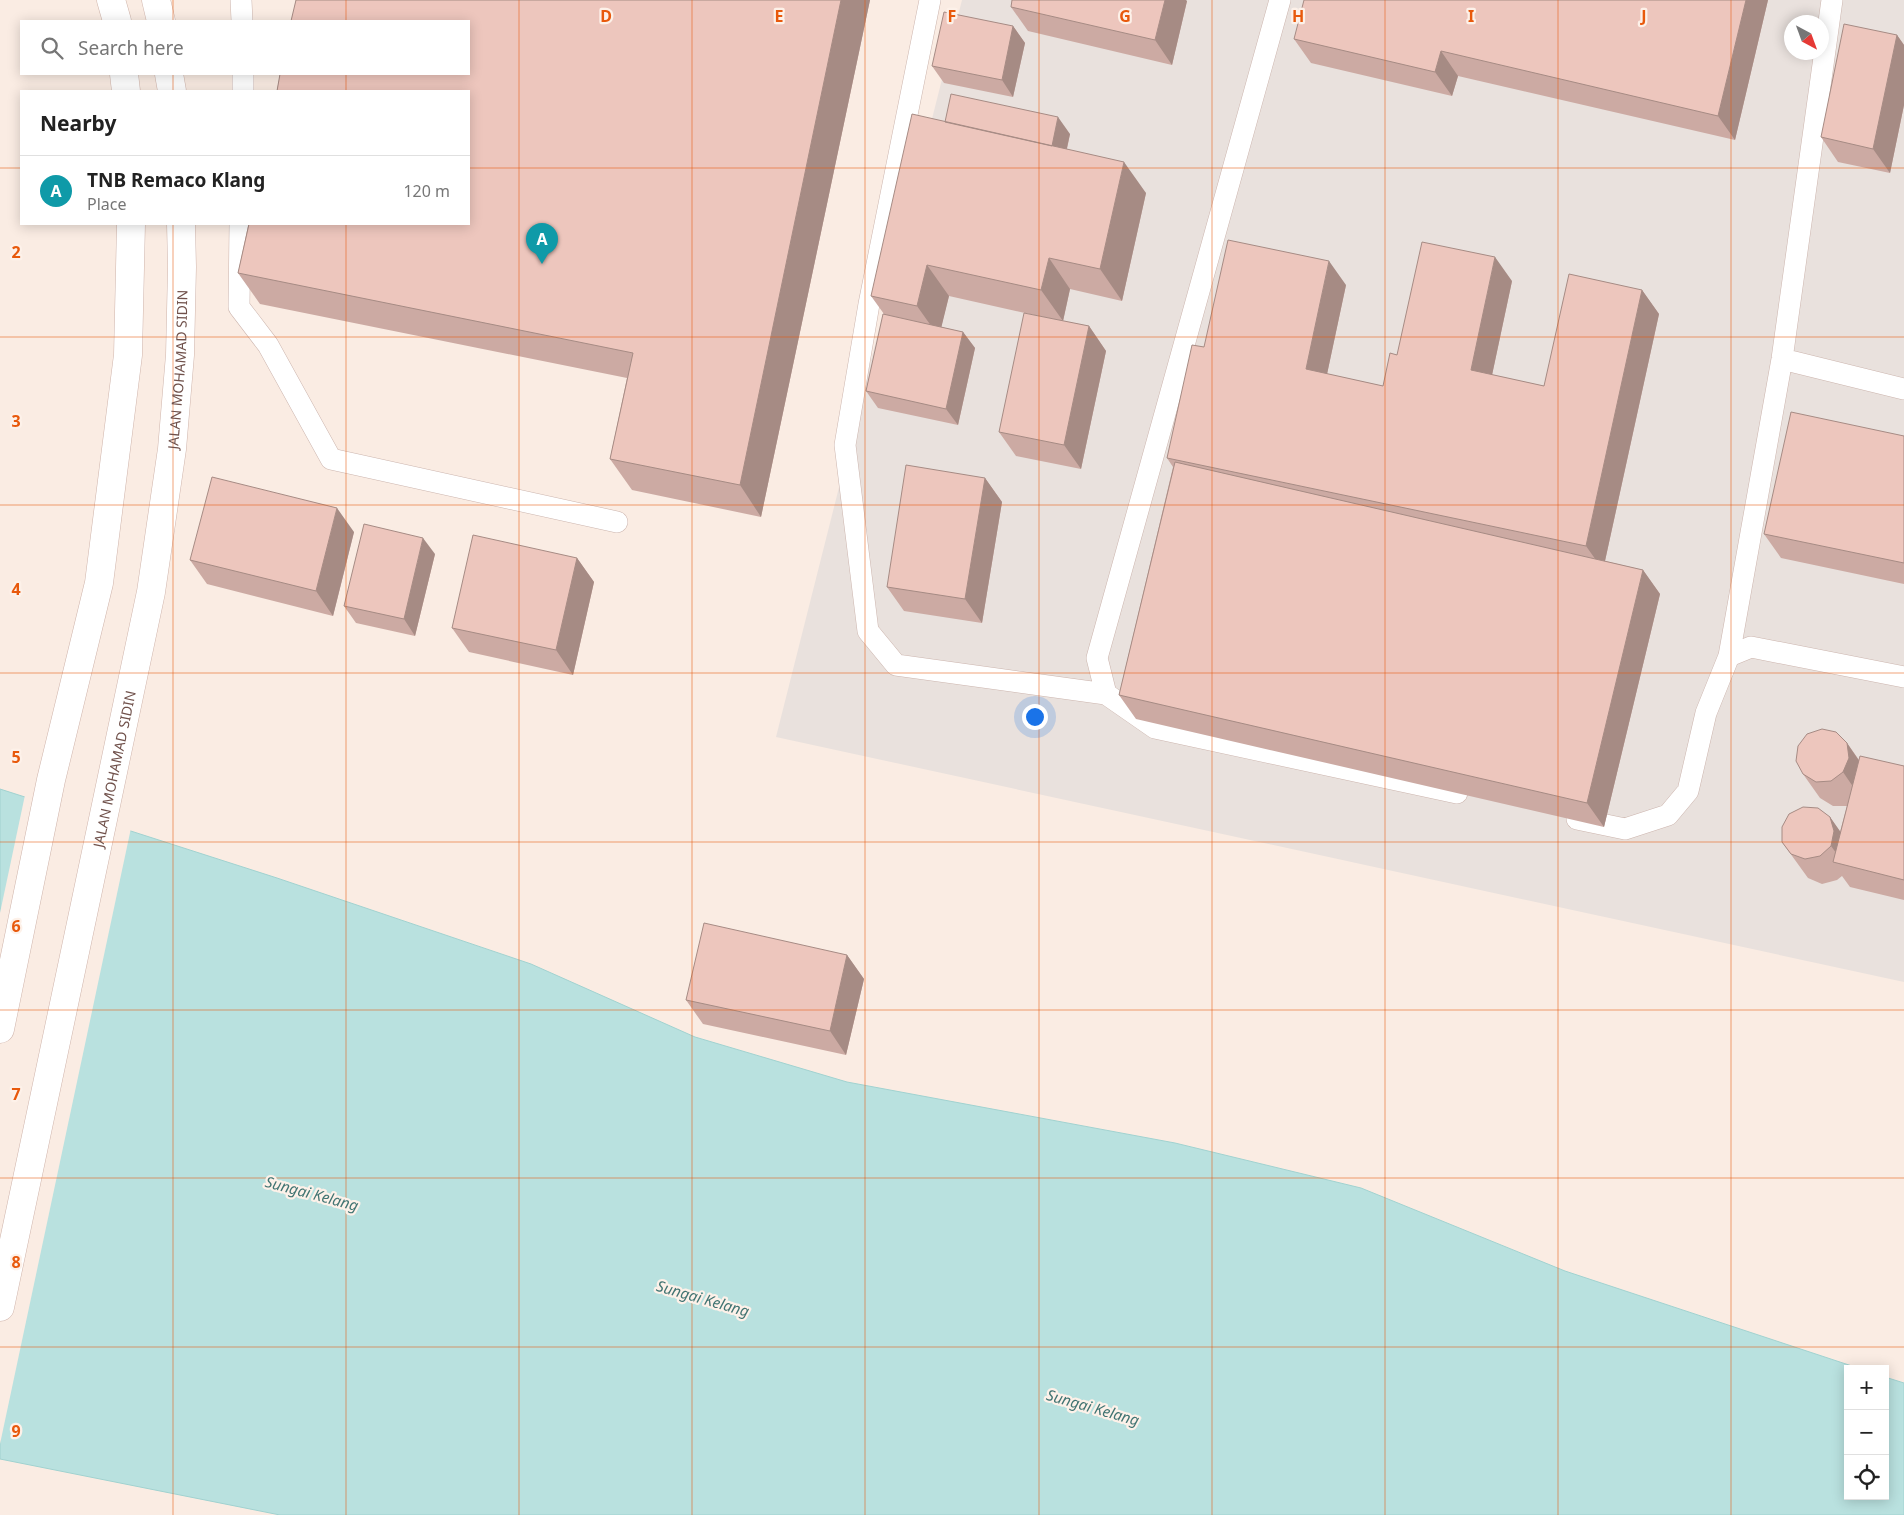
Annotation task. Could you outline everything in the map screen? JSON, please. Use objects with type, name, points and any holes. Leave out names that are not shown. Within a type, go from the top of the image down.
[{"type":"main road","points":[[111,0],[118,20]]},
{"type":"main road","points":[[156,0],[161,20]]},
{"type":"main road","points":[[124,75],[126,90]]},
{"type":"main road","points":[[169,75],[172,90]]},
{"type":"main road","points":[[0,1029],[51,780],[99,583],[128,355],[131,225]]},
{"type":"main road","name":"JALAN MOHAMAD SIDIN","points":[[0,1307],[151,592],[172,449],[180,355],[181,225]]},
{"type":"lane","points":[[241,0],[242,20]]},
{"type":"lane","points":[[930,0],[869,304],[845,445],[868,631],[896,665],[1106,694],[1155,728],[1472,796]]},
{"type":"lane","points":[[1106,694],[1098,658],[1280,0]]},
{"type":"lane","points":[[1558,815],[1625,829],[1668,816],[1688,791],[1706,713],[1729,656],[1782,359],[1832,0]]},
{"type":"lane","points":[[243,75],[243,90]]},
{"type":"lane","points":[[240,225],[239,307],[268,345],[331,459],[617,522]]},
{"type":"lane","points":[[1782,359],[1904,389]]},
{"type":"lane","points":[[1729,656],[1751,647],[1904,677]]},
{"type":"shaded area","points":[[962,0],[1904,0],[1904,982],[776,737]]},
{"type":"water","name":"Sungai Kelang","points":[[0,789],[277,878],[531,964],[695,1037],[847,1082],[1175,1143],[1361,1188],[1565,1271],[1849,1365],[1844,1365],[1844,1500],[1889,1500],[1889,1378],[1904,1383],[1904,1515],[280,1515],[0,1459]]},
{"type":"pier","points":[[25,795],[131,828],[0,1444],[0,913]]},
{"type":"building","points":[[296,0],[841,0],[740,485],[610,459],[633,353],[238,273],[249,225],[470,225],[470,90],[277,90],[280,75],[470,75],[470,20],[291,20]]},
{"type":"building","points":[[1012,0],[1165,0],[1155,40],[1011,7]]},
{"type":"building","points":[[1304,0],[1746,0],[1718,116],[1441,51],[1435,72],[1294,39]]},
{"type":"building","points":[[944,12],[1013,26],[1002,80],[932,66]]},
{"type":"building","points":[[1844,24],[1897,35],[1873,149],[1821,137]]},
{"type":"building","points":[[951,94],[1058,117],[1052,146],[945,122]]},
{"type":"building","points":[[912,114],[1124,162],[1100,269],[1049,258],[1041,290],[927,265],[917,306],[871,296]]},
{"type":"building","points":[[1228,240],[1329,261],[1306,369],[1383,386],[1390,353],[1397,355],[1422,242],[1495,257],[1471,370],[1544,386],[1569,274],[1642,290],[1586,546],[1167,458],[1192,345],[1204,347]]},
{"type":"building","points":[[1024,313],[1089,326],[1064,445],[999,432]]},
{"type":"building","points":[[883,314],[963,332],[946,409],[866,391]]},
{"type":"building","points":[[1791,412],[1904,436],[1904,563],[1764,534]]},
{"type":"building","points":[[1175,462],[1643,570],[1587,803],[1119,695]]},
{"type":"building","points":[[906,465],[985,478],[965,599],[887,587]]},
{"type":"building","points":[[212,477],[337,508],[316,591],[190,560]]},
{"type":"building","points":[[364,524],[423,538],[404,619],[344,606]]},
{"type":"building","points":[[473,535],[577,558],[556,650],[452,628]]},
{"type":"building","points":[[1822,729],[1836,732],[1847,743],[1849,758],[1843,772],[1831,781],[1816,782],[1803,774],[1796,761],[1798,746],[1807,734]]},
{"type":"building","points":[[1860,756],[1904,766],[1904,880],[1833,862]]},
{"type":"building","points":[[1803,807],[1818,808],[1830,817],[1834,831],[1831,846],[1820,856],[1805,859],[1791,854],[1782,842],[1782,827],[1789,814]]},
{"type":"building","points":[[704,923],[847,955],[830,1031],[686,1000]]},
{"type":"place","name":"TNB Remaco Klang","points":[[542,264]]}]
